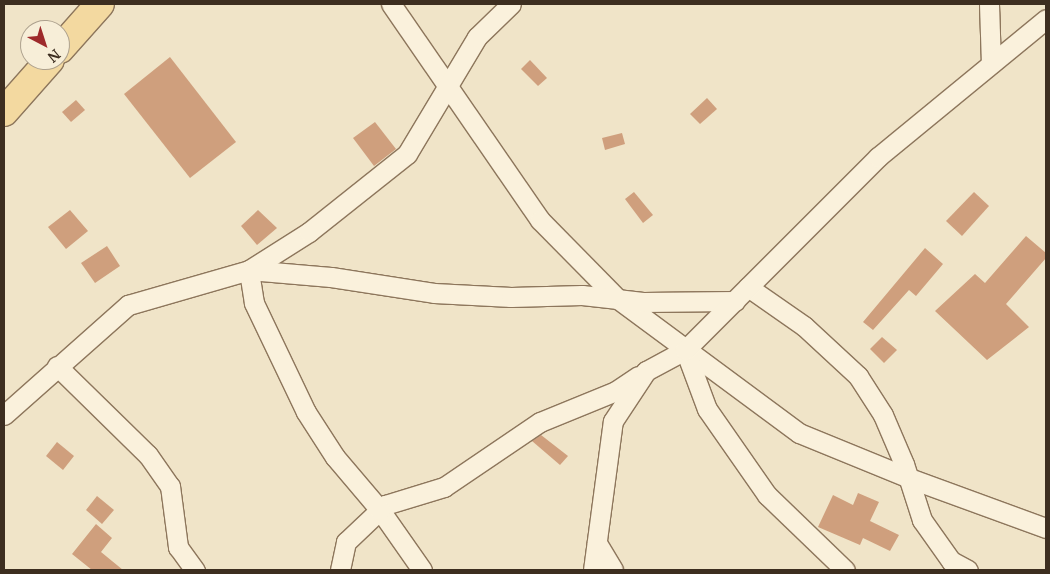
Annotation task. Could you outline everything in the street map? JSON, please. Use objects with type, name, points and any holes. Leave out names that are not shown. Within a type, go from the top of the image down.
[{"type":"main road","points":[[70,38],[100,4]]},
{"type":"main road","points":[[4,112],[41,70]]},
{"type":"street","points":[[391,4],[447,88],[540,220],[618,299],[799,433],[909,478],[1046,528]]},
{"type":"street","points":[[4,415],[128,305],[249,270],[310,232],[407,154],[477,37],[511,4]]},
{"type":"street","points":[[989,4],[990,63]]},
{"type":"street","points":[[340,570],[346,542],[385,505],[444,486],[540,422],[616,391],[646,371],[685,350],[878,157],[990,63],[1046,19]]},
{"type":"street","points":[[249,270],[331,277],[434,293],[510,297],[582,295],[618,299],[734,301]]},
{"type":"street","points":[[249,270],[254,303],[306,412],[335,457],[380,510],[422,570]]},
{"type":"street","points":[[748,287],[804,326],[858,376],[883,415],[909,478],[922,520],[951,562],[968,570]]},
{"type":"street","points":[[685,350],[707,410],[767,495],[845,570]]},
{"type":"street","points":[[57,366],[148,455],[170,486],[178,547],[195,570]]},
{"type":"street","points":[[594,570],[613,421],[646,371]]},
{"type":"street","points":[[597,543],[613,570]]},
{"type":"building","points":[[170,57],[236,142],[190,178],[124,94]]},
{"type":"building","points":[[530,60],[547,78],[538,86],[521,69]]},
{"type":"building","points":[[707,98],[717,109],[700,124],[690,114]]},
{"type":"building","points":[[76,100],[85,110],[71,122],[62,112]]},
{"type":"building","points":[[375,122],[396,149],[374,166],[353,138]]},
{"type":"building","points":[[622,133],[625,144],[605,150],[602,138]]},
{"type":"building","points":[[634,192],[653,215],[643,223],[625,199]]},
{"type":"building","points":[[974,192],[989,206],[962,236],[946,221]]},
{"type":"building","points":[[70,210],[88,231],[66,249],[48,227]]},
{"type":"building","points":[[258,210],[277,228],[257,245],[241,226]]},
{"type":"building","points":[[1026,236],[1046,253],[1046,258],[1006,304],[1029,327],[987,360],[935,311],[975,274],[985,283]]},
{"type":"building","points":[[107,246],[120,266],[95,283],[81,263]]},
{"type":"building","points":[[925,248],[943,264],[916,296],[909,290],[873,330],[863,322]]},
{"type":"building","points":[[882,337],[897,350],[884,363],[870,349]]},
{"type":"building","points":[[541,435],[568,456],[560,465],[532,441]]},
{"type":"building","points":[[57,442],[74,456],[63,470],[46,456]]},
{"type":"building","points":[[858,493],[879,502],[870,521],[899,535],[890,551],[863,538],[860,545],[818,527],[833,495],[853,505]]},
{"type":"building","points":[[97,496],[114,510],[102,524],[86,510]]},
{"type":"building","points":[[96,524],[112,538],[101,552],[123,570],[92,570],[72,554]]}]
